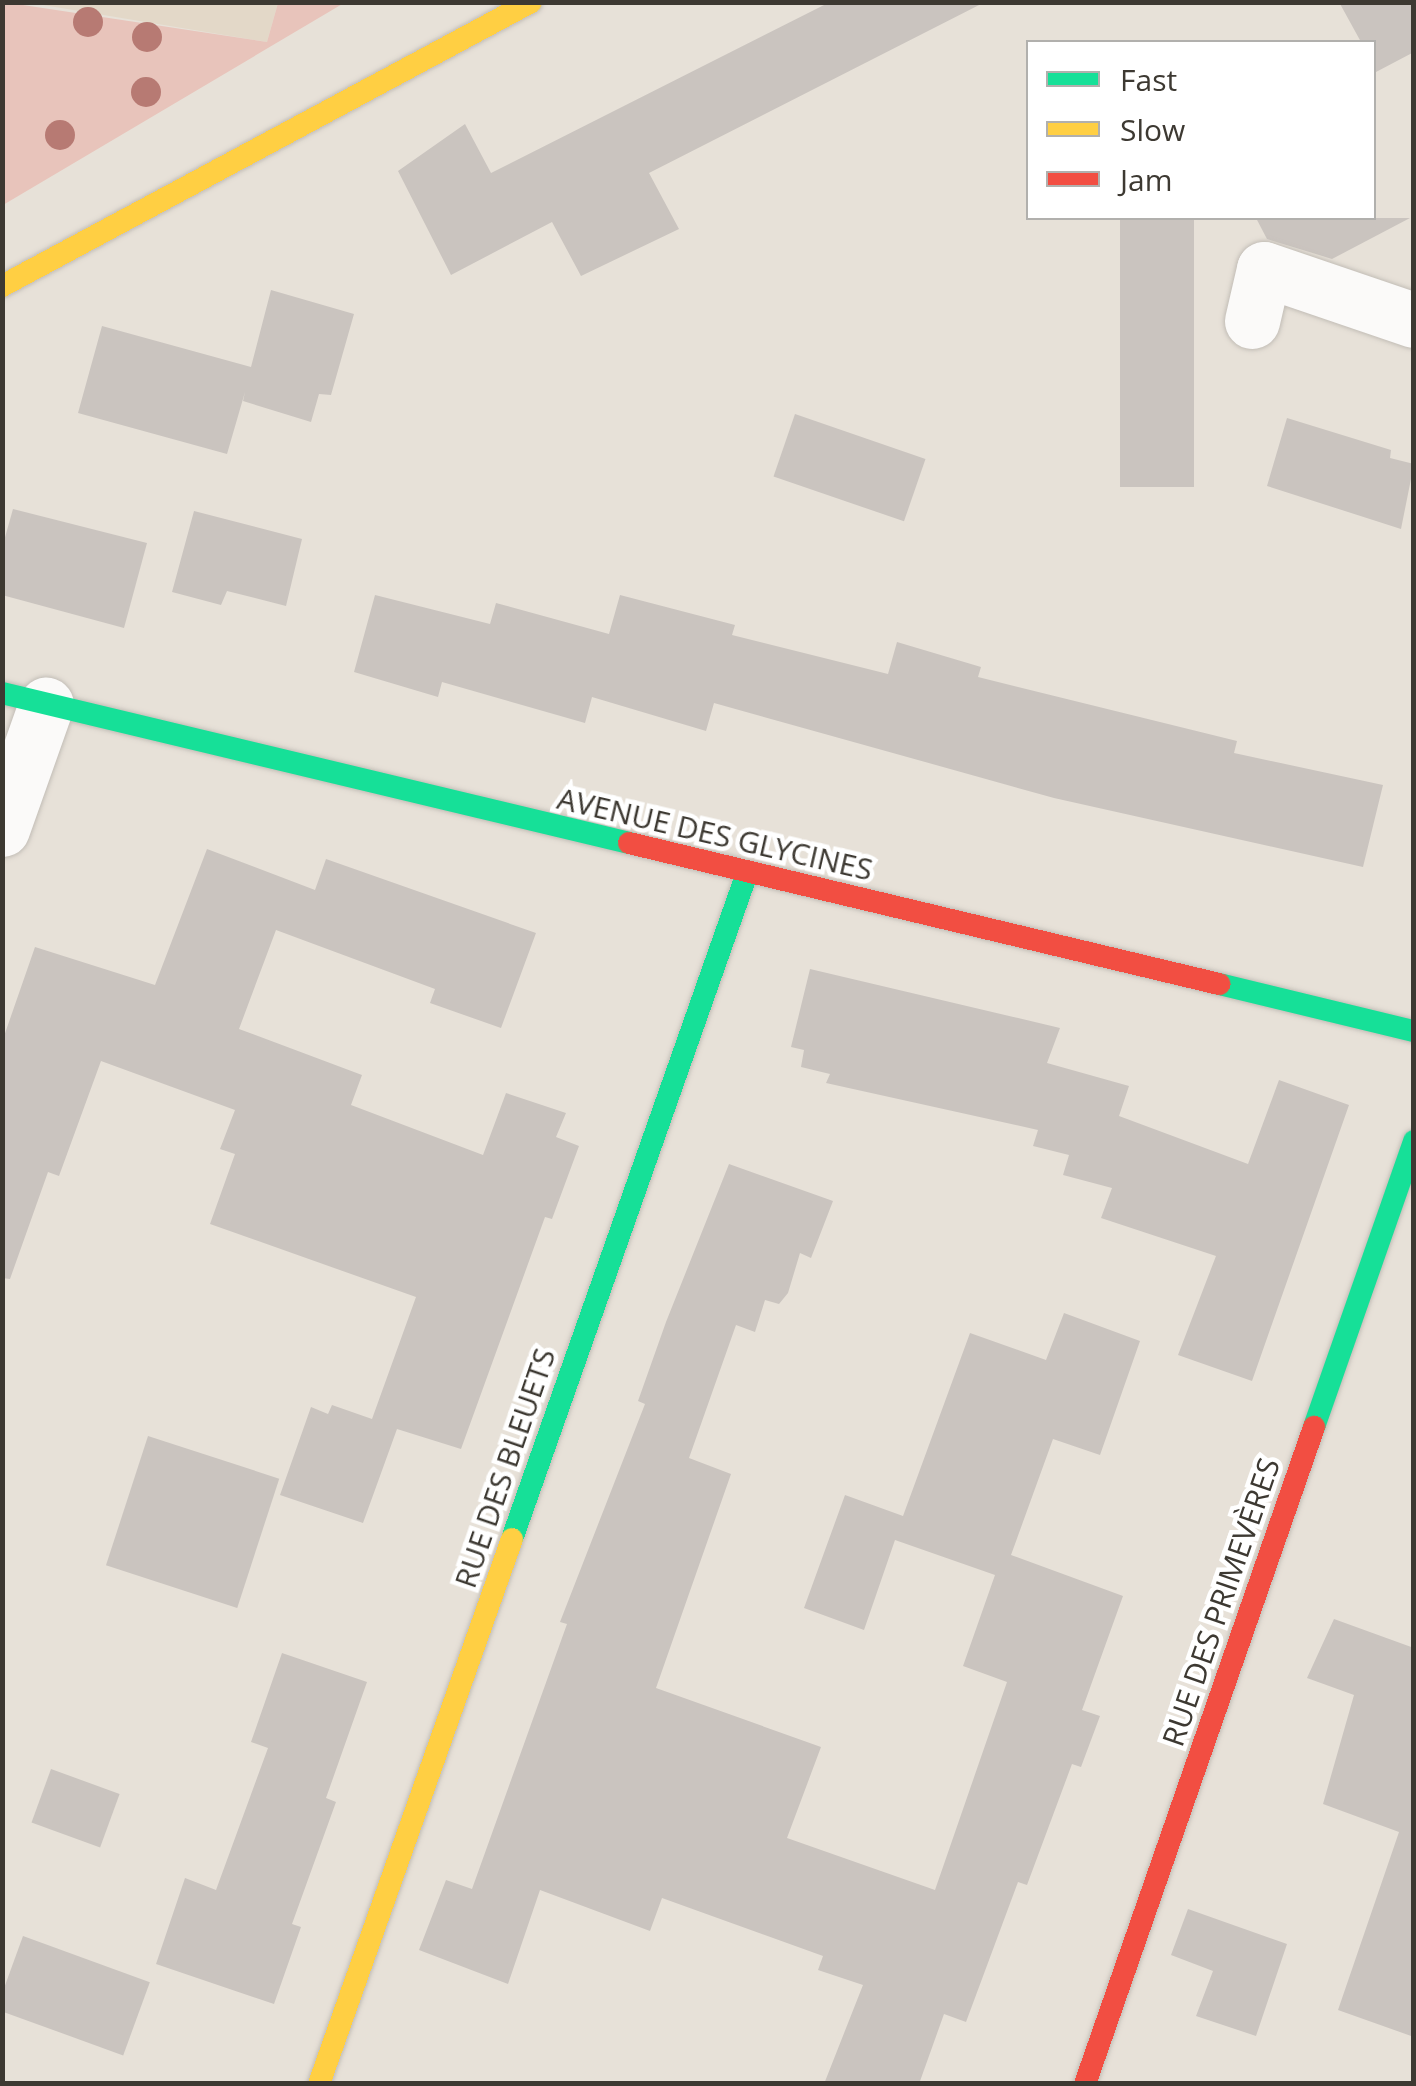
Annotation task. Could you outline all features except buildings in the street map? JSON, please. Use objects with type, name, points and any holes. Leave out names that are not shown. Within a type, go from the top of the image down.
[{"type":"street","points":[[2,286],[531,2]]},
{"type":"street","points":[[1252,321],[1264,269],[1414,320]]},
{"type":"street","points":[[2,829],[24,699]]},
{"type":"street","name":"AVENUE DES GLYCINES","points":[[24,699],[1414,1031]]},
{"type":"street","name":"RUE DES BLEUETS","points":[[319,2084],[747,873]]},
{"type":"street","name":"RUE DES PRIMEVÈRES","points":[[1085,2084],[1414,1141]]},
{"type":"shaded area","points":[[3,2],[267,42],[278,3],[344,3],[3,205]]},
{"type":"shaded area","points":[[31,3],[278,3],[267,42]]},
{"type":"traffic: fast","points":[[2,693],[629,843]]},
{"type":"traffic: fast","points":[[512,1539],[747,873]]},
{"type":"traffic: fast","points":[[1219,984],[1414,1031]]},
{"type":"traffic: fast","points":[[1314,1427],[1414,1141]]},
{"type":"traffic: slow","points":[[2,286],[531,2]]},
{"type":"traffic: slow","points":[[319,2084],[512,1539]]},
{"type":"traffic: jam","points":[[629,843],[1219,984]]},
{"type":"traffic: jam","points":[[1085,2084],[1314,1427]]}]
